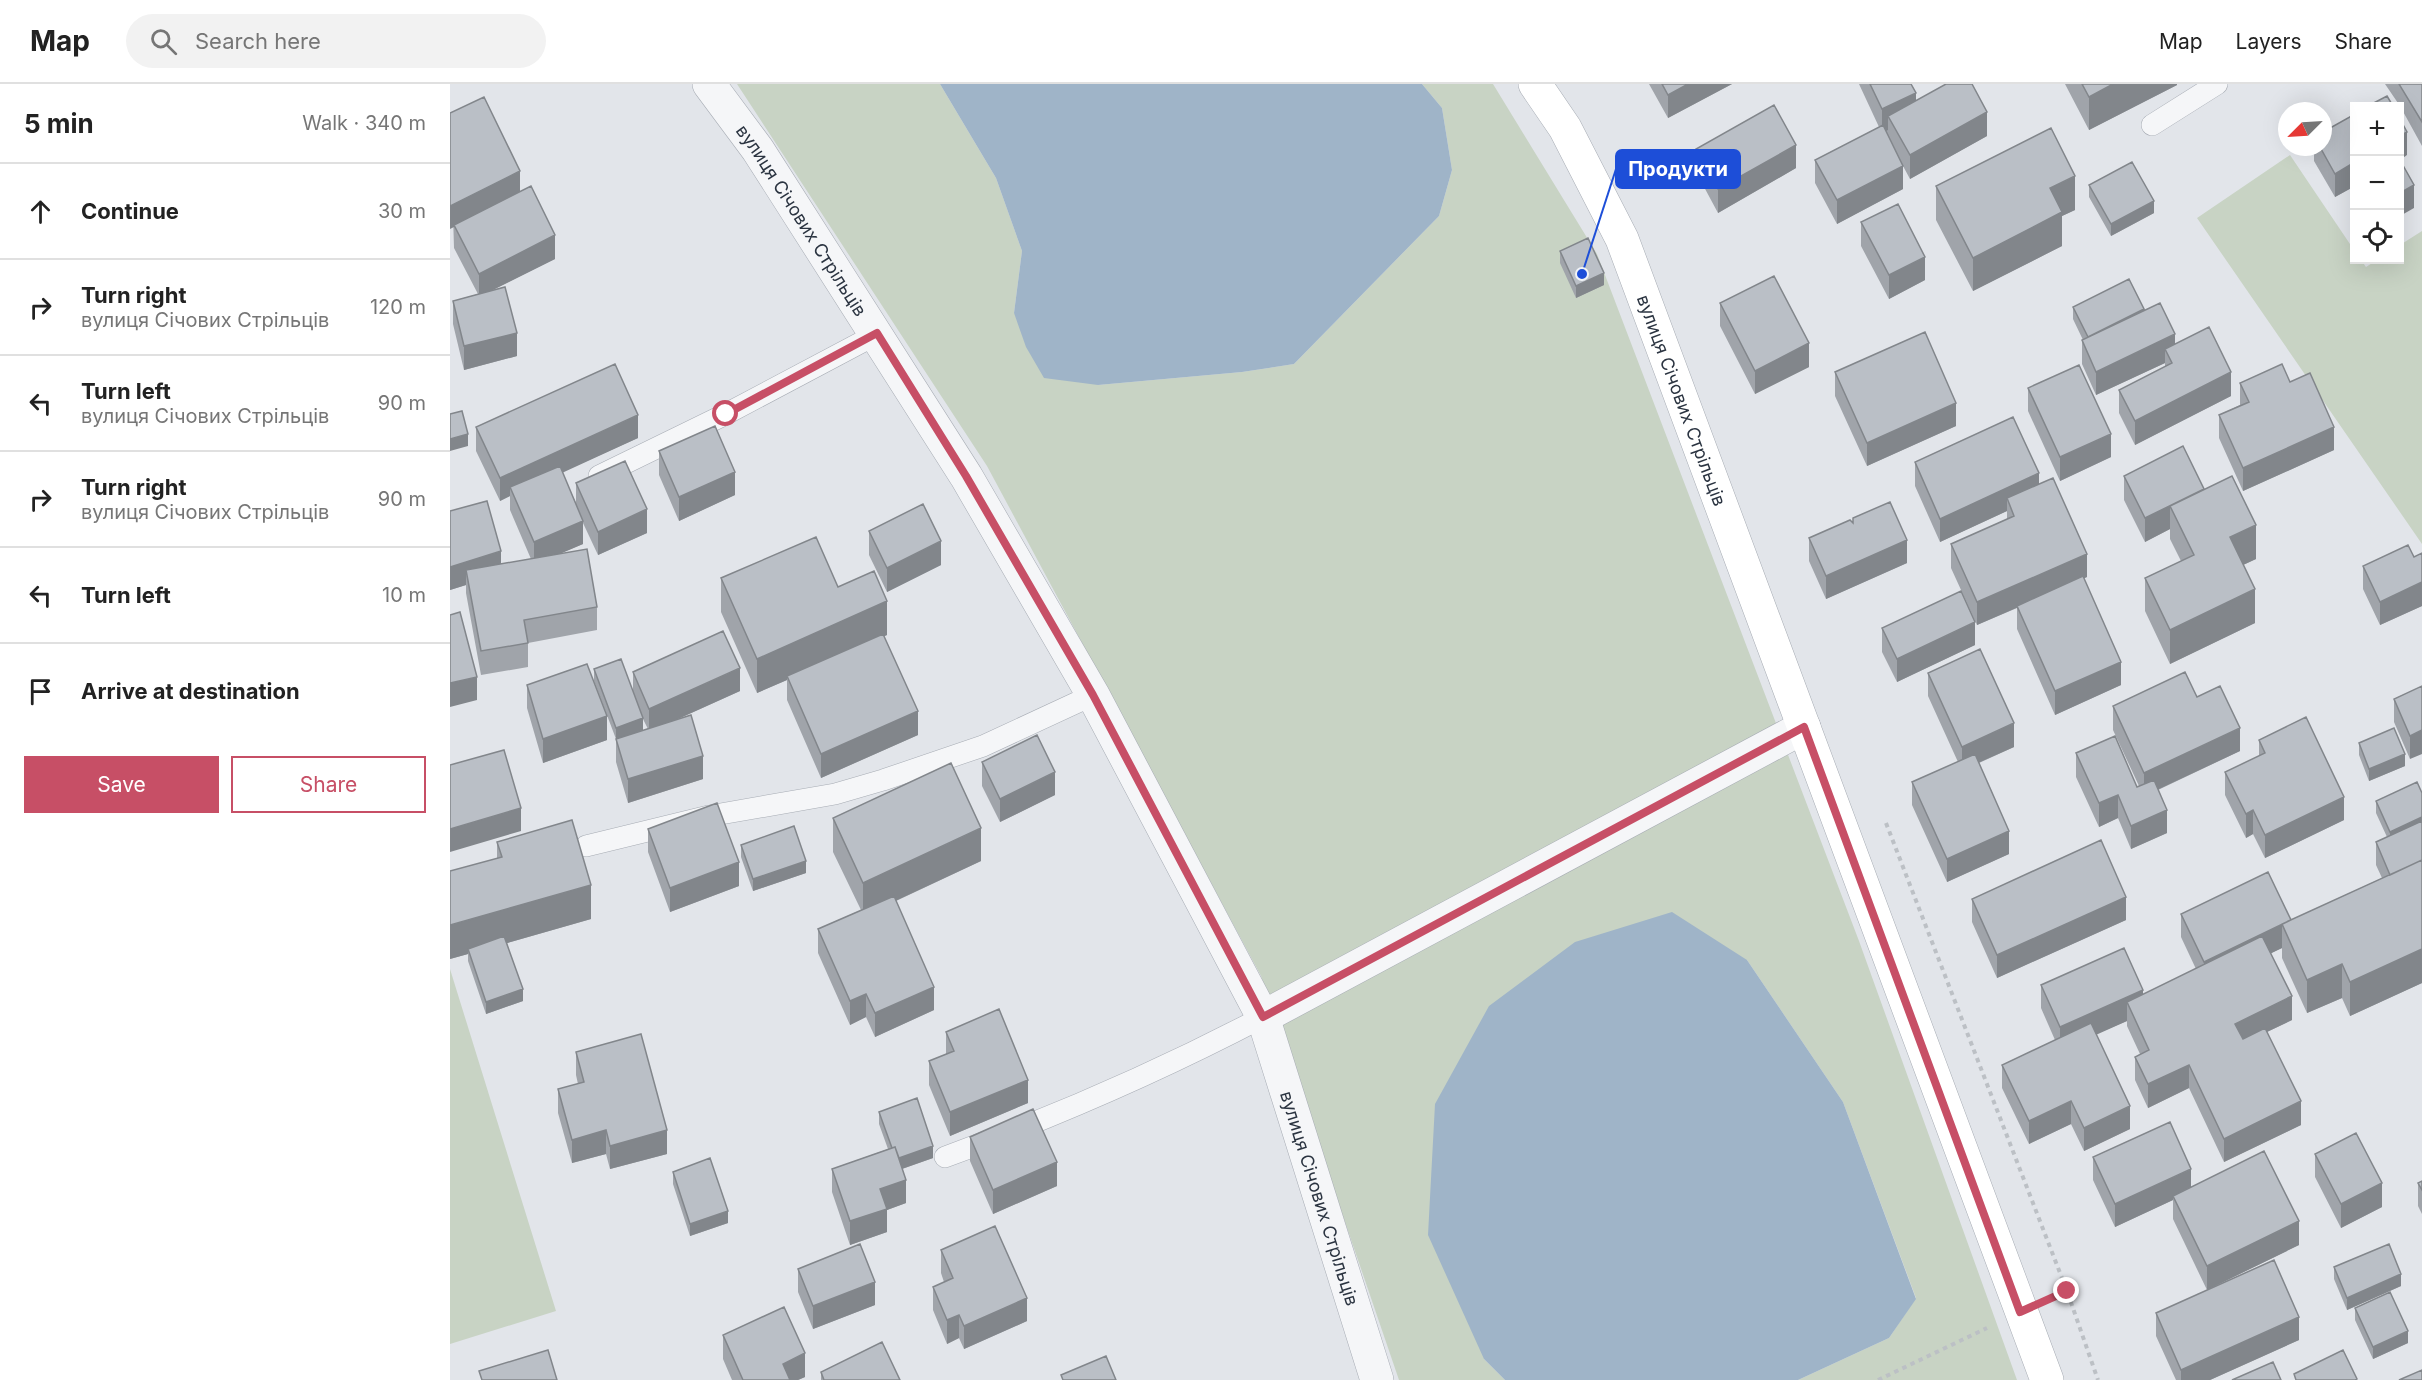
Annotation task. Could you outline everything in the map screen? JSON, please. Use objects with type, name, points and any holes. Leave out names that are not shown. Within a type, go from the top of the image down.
[{"type":"street","name":"вулиця Січових Стрільців","points":[[709,84],[758,150],[877,333],[966,476],[1093,695],[1263,1017],[1377,1380]]},
{"type":"street","name":"вулиця Січових Стрільців","points":[[1535,84],[1565,128],[1622,239],[2047,1380]]},
{"type":"street","points":[[1263,1017],[1804,727]]},
{"type":"lane","points":[[2152,125],[2217,84]]},
{"type":"lane","points":[[577,486],[726,414],[877,333]]},
{"type":"lane","points":[[586,846],[709,816],[835,794],[883,780],[982,746],[1093,695]]},
{"type":"lane","points":[[945,1157],[1037,1124],[1185,1058],[1263,1017]]},
{"type":"path","points":[[1878,1380],[2067,1291]]},
{"type":"green space","points":[[737,84],[940,84],[996,178],[1022,251],[1014,313],[1098,385],[1242,372],[1294,364],[1439,216],[1452,170],[1442,108],[1422,84],[1493,84],[1597,254],[1859,941],[2017,1380],[1798,1380],[1889,1338],[1916,1298],[1843,1102],[1747,960],[1484,1359],[1505,1380],[1399,1380],[1261,976],[987,466]]},
{"type":"green space","points":[[2291,156],[2350,244],[2350,264],[2364,264],[2366,267],[2371,264],[2404,264],[2404,242],[2422,231],[2422,544],[2197,218]]},
{"type":"green space","points":[[450,969],[556,1311],[450,1344]]},
{"type":"water","points":[[940,84],[1422,84],[1442,108],[1452,170],[1439,216],[1294,364],[1242,372],[1098,385],[1044,378],[1026,347],[1014,313],[1022,251],[996,178]]},
{"type":"water","points":[[1672,912],[1747,960],[1843,1102],[1916,1299],[1889,1338],[1798,1380],[1505,1380],[1484,1359],[1428,1235],[1435,1104],[1489,1006],[1575,942]]},
{"type":"building","points":[[1662,84],[1688,84],[1668,95]]},
{"type":"building","points":[[1870,84],[1911,84],[1916,93],[1882,109]]},
{"type":"building","points":[[1946,84],[1972,84],[1987,112],[1910,155],[1888,116]]},
{"type":"building","points":[[2082,84],[2113,84],[2089,97]]},
{"type":"building","points":[[2399,84],[2422,84],[2422,122]]},
{"type":"building","points":[[2387,96],[2391,102],[2376,102]]},
{"type":"building","points":[[484,97],[520,171],[450,206],[450,113]]},
{"type":"building","points":[[1774,105],[1796,145],[1718,189],[1696,149]]},
{"type":"building","points":[[2350,117],[2350,165],[2335,174],[2325,156],[2332,156],[2332,127]]},
{"type":"building","points":[[1883,125],[1903,166],[1837,200],[1815,160]]},
{"type":"building","points":[[2051,128],[2075,176],[2050,188],[2062,212],[1973,258],[1936,186]]},
{"type":"building","points":[[2132,162],[2154,201],[2111,224],[2089,185]]},
{"type":"building","points":[[2404,167],[2414,185],[2404,191]]},
{"type":"building","points":[[531,186],[555,235],[479,274],[454,225]]},
{"type":"building","points":[[1898,204],[1925,257],[1889,275],[1861,222]]},
{"type":"building","points":[[1588,238],[1604,273],[1576,286],[1560,251]]},
{"type":"building","points":[[1774,276],[1809,343],[1755,371],[1720,303]]},
{"type":"building","points":[[2129,279],[2144,309],[2088,337],[2073,307]]},
{"type":"building","points":[[505,287],[517,333],[464,346],[453,301]]},
{"type":"building","points":[[2160,303],[2175,334],[2096,372],[2082,340]]},
{"type":"building","points":[[2209,327],[2231,372],[2135,421],[2119,390],[2172,363],[2165,349]]},
{"type":"building","points":[[1925,332],[1956,403],[1867,443],[1835,372]]},
{"type":"building","points":[[615,364],[638,415],[500,478],[476,427]]},
{"type":"building","points":[[2282,364],[2290,382],[2310,373],[2334,427],[2243,468],[2219,415],[2249,402],[2240,383]]},
{"type":"building","points":[[2079,365],[2111,434],[2060,457],[2028,388]]},
{"type":"building","points":[[462,411],[468,434],[450,439],[450,414]]},
{"type":"building","points":[[2013,417],[2039,473],[1940,519],[1915,462]]},
{"type":"building","points":[[715,426],[735,472],[679,497],[659,451]]},
{"type":"building","points":[[2183,446],[2204,489],[2145,518],[2124,476]]},
{"type":"building","points":[[625,461],[647,509],[598,532],[576,483]]},
{"type":"building","points":[[560,466],[583,521],[534,542],[510,487]]},
{"type":"building","points":[[2232,476],[2256,525],[2230,537],[2255,589],[2170,630],[2145,578],[2194,555],[2170,506]]},
{"type":"building","points":[[2053,478],[2087,554],[1977,602],[1951,544],[2014,516],[2007,498]]},
{"type":"building","points":[[487,501],[501,551],[450,567],[450,511]]},
{"type":"building","points":[[1890,502],[1907,540],[1826,576],[1809,538],[1850,520],[1853,523],[1853,518]]},
{"type":"building","points":[[923,504],[941,541],[887,568],[869,531]]},
{"type":"building","points":[[816,537],[838,587],[874,571],[887,601],[757,659],[721,578]]},
{"type":"building","points":[[2408,545],[2414,557],[2422,553],[2422,582],[2380,602],[2363,566]]},
{"type":"building","points":[[587,549],[597,607],[524,620],[528,643],[481,651],[466,570]]},
{"type":"building","points":[[2083,576],[2121,662],[2055,691],[2017,606]]},
{"type":"building","points":[[1961,591],[1975,622],[1897,659],[1882,628]]},
{"type":"building","points":[[460,612],[477,677],[450,683],[450,615]]},
{"type":"building","points":[[723,631],[740,668],[649,709],[633,672]]},
{"type":"building","points":[[883,634],[918,711],[821,754],[787,676]]},
{"type":"building","points":[[1980,649],[2014,723],[1962,747],[1928,673]]},
{"type":"building","points":[[621,659],[643,718],[616,728],[594,669]]},
{"type":"building","points":[[587,664],[607,716],[543,739],[527,685]]},
{"type":"building","points":[[2185,672],[2197,697],[2220,686],[2240,728],[2144,773],[2113,706]]},
{"type":"building","points":[[2422,686],[2422,730],[2410,736],[2394,699]]},
{"type":"building","points":[[691,715],[703,756],[628,779],[616,739]]},
{"type":"building","points":[[2306,717],[2344,797],[2265,835],[2253,810],[2246,814],[2225,772],[2265,753],[2259,740]]},
{"type":"building","points":[[2394,728],[2405,754],[2369,769],[2359,743]]},
{"type":"building","points":[[1037,735],[1055,772],[1000,799],[982,762]]},
{"type":"building","points":[[2115,736],[2137,787],[2154,780],[2167,810],[2131,826],[2118,795],[2099,803],[2076,753]]},
{"type":"building","points":[[504,750],[521,808],[450,829],[450,765]]},
{"type":"building","points":[[1975,754],[2009,831],[1947,859],[1912,782]]},
{"type":"building","points":[[951,763],[981,828],[863,883],[833,818]]},
{"type":"building","points":[[2417,782],[2422,793],[2422,817],[2390,832],[2376,801]]},
{"type":"building","points":[[717,803],[739,862],[670,888],[648,829]]},
{"type":"building","points":[[572,820],[591,885],[450,925],[450,871],[502,857],[497,842]]},
{"type":"building","points":[[2422,821],[2422,860],[2390,875],[2376,842]]},
{"type":"building","points":[[794,826],[806,861],[753,879],[741,845]]},
{"type":"building","points":[[2101,840],[2126,897],[1997,955],[1972,899]]},
{"type":"building","points":[[2422,860],[2422,949],[2350,982],[2342,964],[2307,980],[2282,924]]},
{"type":"building","points":[[2268,872],[2291,920],[2204,962],[2181,914]]},
{"type":"building","points":[[894,896],[934,987],[875,1013],[866,994],[850,1001],[818,929]]},
{"type":"building","points":[[504,936],[523,989],[486,1002],[468,949]]},
{"type":"building","points":[[2262,936],[2292,996],[2235,1024],[2243,1039],[2265,1028],[2301,1101],[2224,1139],[2189,1065],[2148,1084],[2135,1057],[2149,1050],[2127,1002]]},
{"type":"building","points":[[2124,948],[2143,990],[2060,1027],[2041,985]]},
{"type":"building","points":[[999,1009],[1028,1080],[950,1112],[929,1061],[954,1051],[946,1032]]},
{"type":"building","points":[[2091,1023],[2130,1106],[2084,1128],[2071,1101],[2029,1121],[2002,1065]]},
{"type":"building","points":[[641,1034],[667,1130],[610,1146],[606,1130],[572,1140],[558,1089],[584,1082],[576,1052]]},
{"type":"building","points":[[917,1098],[933,1146],[899,1158],[895,1147],[892,1148],[879,1112]]},
{"type":"building","points":[[1033,1109],[1057,1162],[993,1190],[970,1137]]},
{"type":"building","points":[[2170,1122],[2191,1169],[2115,1204],[2093,1157]]},
{"type":"building","points":[[2356,1133],[2382,1183],[2341,1204],[2315,1154]]},
{"type":"building","points":[[895,1147],[906,1180],[880,1189],[887,1209],[850,1221],[832,1169]]},
{"type":"building","points":[[2264,1151],[2299,1221],[2207,1266],[2173,1196]]},
{"type":"building","points":[[710,1158],[728,1211],[690,1224],[673,1172]]},
{"type":"building","points":[[995,1226],[1027,1298],[964,1326],[959,1315],[947,1320],[933,1287],[953,1278],[941,1250]]},
{"type":"building","points":[[860,1244],[875,1282],[813,1306],[798,1269]]},
{"type":"building","points":[[2389,1244],[2401,1274],[2347,1298],[2334,1267]]},
{"type":"building","points":[[2274,1260],[2299,1317],[2181,1370],[2156,1313]]},
{"type":"building","points":[[2390,1292],[2408,1331],[2373,1347],[2355,1308]]},
{"type":"building","points":[[784,1307],[805,1353],[783,1364],[790,1380],[743,1380],[723,1335]]},
{"type":"building","points":[[882,1342],[900,1380],[824,1380],[821,1372]]},
{"type":"building","points":[[548,1350],[557,1380],[482,1380],[479,1371]]},
{"type":"building","points":[[2343,1350],[2357,1379],[2296,1380],[2294,1374]]},
{"type":"building","points":[[1106,1356],[1116,1380],[1063,1380],[1061,1375]]},
{"type":"building","points":[[2273,1362],[2281,1380],[2232,1380]]},
{"type":"building","points":[[2422,1370],[2422,1380],[2399,1380]]},
{"type":"place","name":"Продукти","points":[[1582,274]]},
{"type":"route","points":[[726,414],[877,333],[966,476],[1093,695],[1263,1017],[1804,727],[2020,1312],[2067,1291]]}]
